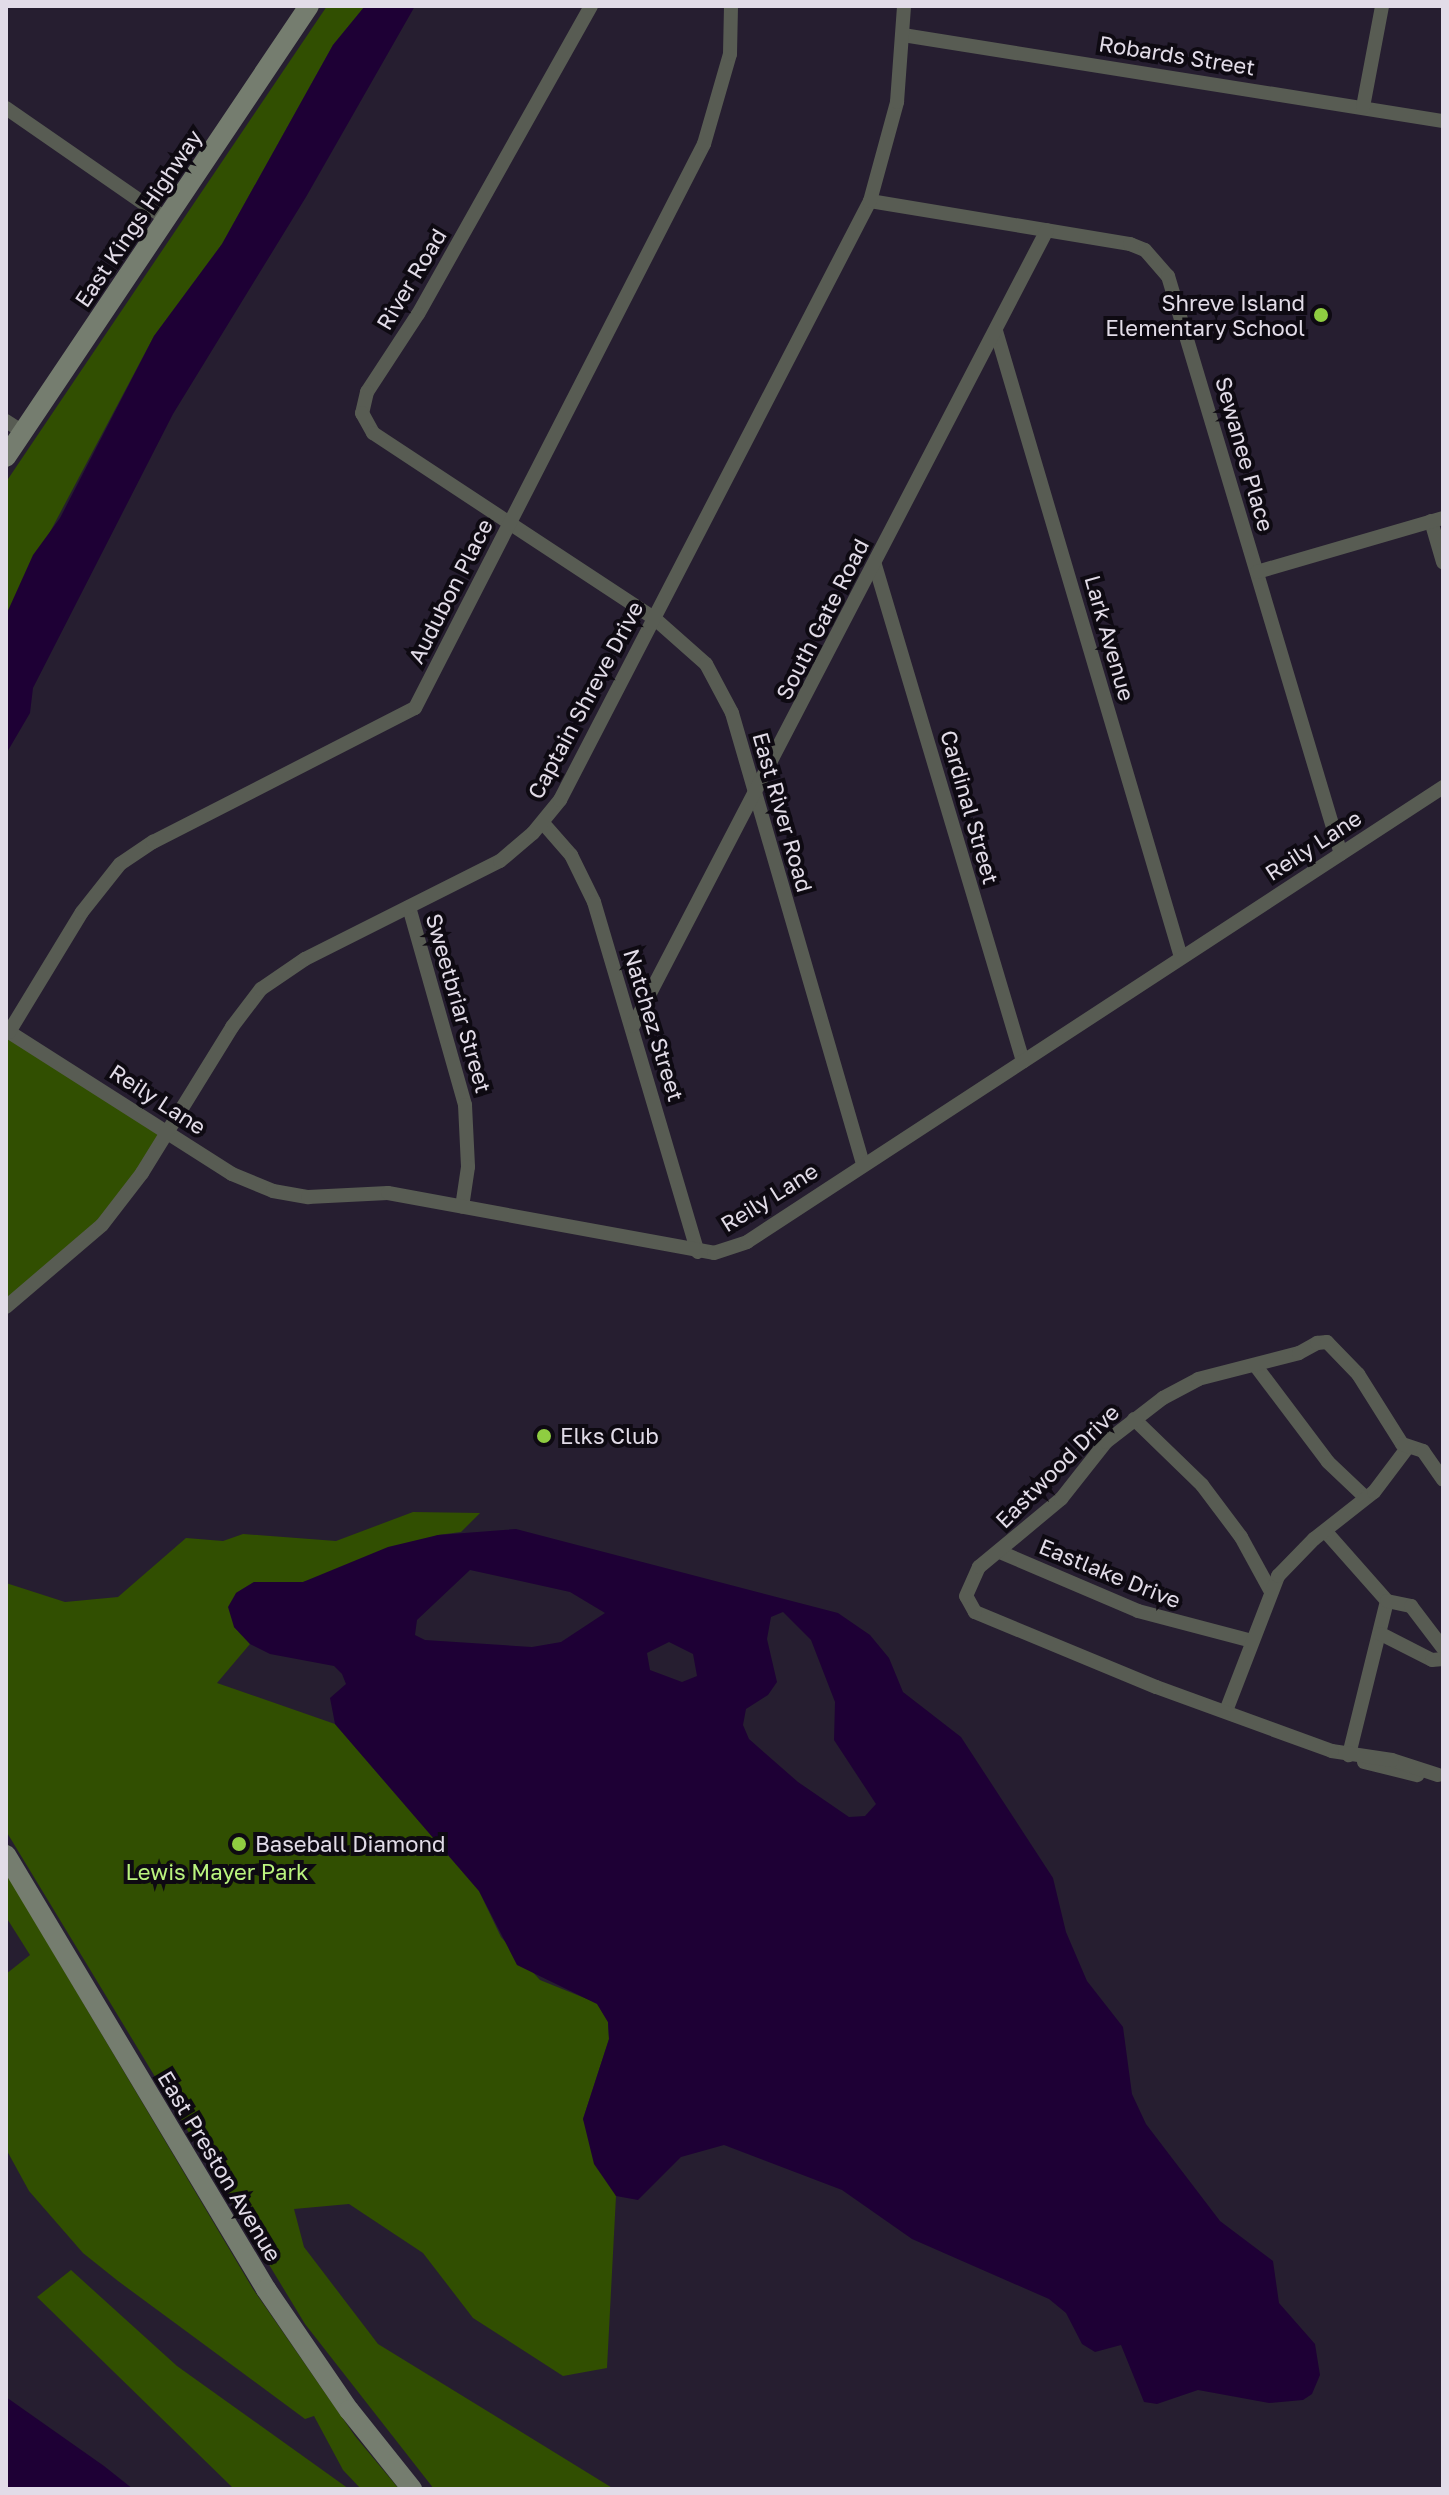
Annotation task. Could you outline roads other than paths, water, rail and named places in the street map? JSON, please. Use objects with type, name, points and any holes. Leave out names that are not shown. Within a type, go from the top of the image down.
[{"type":"street","name":"River Road","points":[[509,523],[373,433],[362,413],[363,401],[591,6]]},
{"type":"street","name":"Audubon Place","points":[[7,1031],[82,912],[120,864],[153,842],[411,712],[704,144],[730,54],[731,6]]},
{"type":"street","name":"Captain Shreve Drive","points":[[6,1307],[102,1225],[169,1130],[232,1027],[261,989],[305,959],[500,861],[543,823],[654,618],[870,201],[892,125],[904,6]]},
{"type":"street","points":[[1363,107],[1382,6]]},
{"type":"street","name":"East Kings Highway","points":[[6,457],[14,427],[165,218],[300,12]]},
{"type":"street","name":"Robards Street","points":[[903,35],[1443,121]]},
{"type":"street","points":[[6,108],[165,218]]},
{"type":"street","name":"Sewanee Place","points":[[870,201],[1047,230],[1145,250],[1168,276],[1341,854]]},
{"type":"street","name":"South Gate Road","points":[[633,1026],[755,797],[1047,230]]},
{"type":"street","name":"Lark Avenue","points":[[996,331],[1181,957]]},
{"type":"street","points":[[1257,572],[1437,520],[1443,562]]},
{"type":"street","name":"East River Road","points":[[509,523],[689,644],[721,688],[863,1164]]},
{"type":"street","name":"Cardinal Street","points":[[875,565],[1023,1061]]},
{"type":"street","name":"Reily Lane","points":[[7,1031],[169,1130],[232,1174],[273,1191],[308,1197],[388,1193],[698,1252],[747,1242],[1443,787]]},
{"type":"street","name":"Natchez Street","points":[[543,823],[586,881],[633,1026],[698,1252]]},
{"type":"street","name":"Sweetbriar Street","points":[[409,907],[465,1105],[468,1167],[462,1207]]},
{"type":"street","name":"Eastwood Drive","points":[[1441,1776],[1385,1771],[1226,1711],[972,1610],[966,1596],[972,1576],[1061,1499],[1106,1442],[1134,1419],[1198,1379],[1327,1342],[1358,1374],[1408,1447],[1423,1451],[1443,1480]]},
{"type":"street","points":[[1255,1365],[1328,1462],[1366,1498]]},
{"type":"street","points":[[1134,1419],[1202,1485],[1241,1537],[1270,1590]]},
{"type":"street","points":[[1226,1711],[1270,1590],[1286,1566],[1366,1498],[1408,1447]]},
{"type":"street","points":[[1326,1532],[1387,1601],[1411,1606],[1443,1648]]},
{"type":"street","name":"Eastlake Drive","points":[[1000,1552],[1138,1611],[1252,1641]]},
{"type":"street","points":[[1349,1755],[1387,1601]]},
{"type":"street","points":[[1381,1634],[1432,1660],[1443,1659]]},
{"type":"street","name":"East Preston Avenue","points":[[6,1855],[266,2289],[349,2410],[412,2489]]},
{"type":"place","name":"Shreve Island Elementary School","points":[[1321,315]]},
{"type":"place","name":"Elks Club","points":[[544,1436]]},
{"type":"place","name":"Baseball Diamond","points":[[239,1844]]},
{"type":"park label","name":"Lewis Mayer Park","points":[[217,1872]]}]
